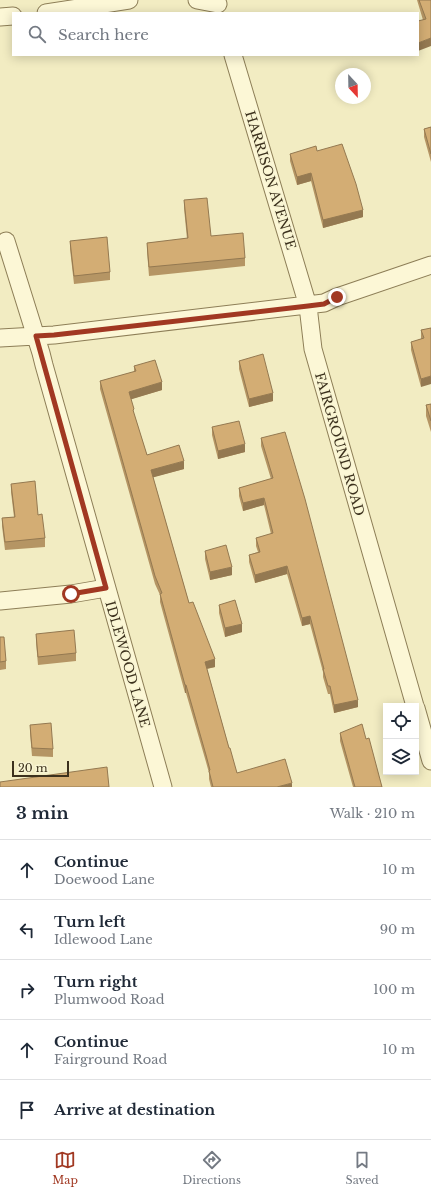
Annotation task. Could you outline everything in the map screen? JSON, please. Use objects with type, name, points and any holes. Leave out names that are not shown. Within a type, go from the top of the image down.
[{"type":"street","points":[[52,12],[129,0]]},
{"type":"street","points":[[197,0],[218,6]]},
{"type":"street","points":[[0,17],[12,16]]},
{"type":"street","name":"HARRISON AVENUE","points":[[233,56],[308,306]]},
{"type":"street","name":"IDLEWOOD LANE","points":[[6,240],[36,336],[163,787]]},
{"type":"street","points":[[0,338],[54,335],[324,304],[337,297],[431,265]]},
{"type":"street","name":"FAIRGROUND ROAD","points":[[308,306],[313,349],[415,703]]},
{"type":"street","points":[[0,601],[71,594],[106,588]]},
{"type":"street","name":"FAIRGROUND ROAD","points":[[419,718],[431,761]]},
{"type":"building","points":[[419,0],[431,0],[431,38],[419,43],[419,21],[426,19]]},
{"type":"building","points":[[431,127],[431,154],[424,129]]},
{"type":"building","points":[[342,144],[356,184],[363,210],[323,220],[311,173],[297,177],[290,154],[316,146],[317,151]]},
{"type":"building","points":[[207,198],[211,236],[243,233],[245,258],[149,267],[147,243],[188,238],[184,200]]},
{"type":"building","points":[[107,237],[110,272],[74,276],[70,241]]},
{"type":"building","points":[[431,328],[431,376],[421,379],[411,342],[424,338],[421,330]]},
{"type":"building","points":[[263,354],[273,393],[249,399],[239,361]]},
{"type":"building","points":[[155,360],[162,382],[129,392],[147,455],[179,445],[184,461],[151,470],[189,603],[193,602],[215,659],[205,662],[237,773],[285,759],[292,783],[277,787],[213,787],[206,755],[160,594],[162,593],[155,576],[100,381],[136,371],[134,366]]},
{"type":"building","points":[[431,404],[431,421],[426,405]]},
{"type":"building","points":[[239,421],[245,444],[218,451],[212,427]]},
{"type":"building","points":[[285,432],[305,499],[358,700],[334,705],[330,686],[328,686],[323,669],[310,616],[302,618],[287,566],[255,575],[249,555],[260,552],[256,538],[273,533],[264,498],[243,503],[239,488],[273,478],[261,438]]},
{"type":"building","points":[[35,481],[38,515],[42,514],[45,538],[5,542],[2,518],[15,517],[11,484]]},
{"type":"building","points":[[226,545],[232,567],[210,572],[205,551]]},
{"type":"building","points":[[235,600],[242,624],[225,628],[219,605]]},
{"type":"building","points":[[74,630],[76,653],[38,657],[36,634]]},
{"type":"building","points":[[0,637],[4,637],[6,661],[0,662]]},
{"type":"building","points":[[51,723],[53,749],[32,748],[30,725]]},
{"type":"building","points":[[362,724],[366,739],[369,738],[382,787],[355,787],[340,733]]},
{"type":"building","points":[[107,767],[109,787],[0,787],[0,782]]},
{"type":"route","points":[[71,594],[106,588],[36,336],[324,304],[337,297]]}]
